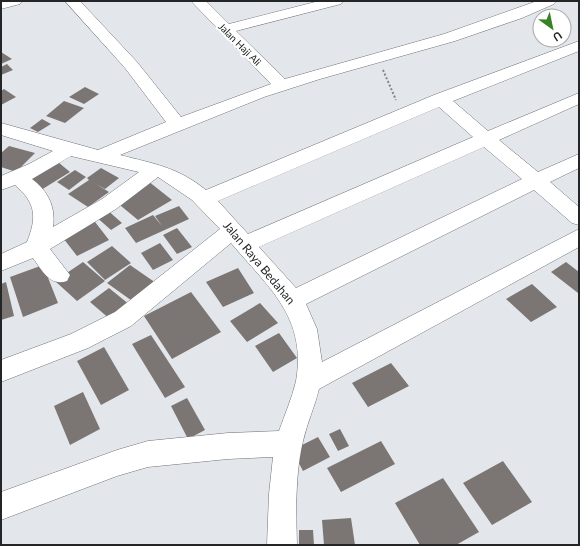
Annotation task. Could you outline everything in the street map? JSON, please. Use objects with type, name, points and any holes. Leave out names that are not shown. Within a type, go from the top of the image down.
[{"type":"street","points":[[1,5],[15,1]]},
{"type":"street","points":[[72,1],[131,64],[177,124]]},
{"type":"street","name":"Jalan Haji Ali","points":[[198,1],[282,86]]},
{"type":"street","points":[[226,29],[336,1]]},
{"type":"street","points":[[101,156],[177,124],[282,86],[489,26],[549,1]]},
{"type":"street","points":[[204,199],[440,99],[579,46]]},
{"type":"street","points":[[1,371],[60,349],[108,328],[238,238],[579,98]]},
{"type":"street","points":[[440,99],[579,218]]},
{"type":"street","name":"Jalan Raya Bedahan","points":[[1,129],[68,149],[101,156],[176,177],[204,199],[293,300],[304,325],[310,366],[308,382],[289,443],[281,518],[282,545]]},
{"type":"street","points":[[10,180],[46,164],[68,149]]},
{"type":"street","points":[[293,300],[535,180],[579,160]]},
{"type":"street","points":[[1,263],[36,247],[109,204],[155,170]]},
{"type":"street","points":[[10,180],[36,193],[41,203],[44,217],[43,231],[36,247]]},
{"type":"street","points":[[308,382],[579,237]]},
{"type":"street","points":[[36,247],[58,275]]},
{"type":"street","points":[[1,506],[117,463],[148,454],[228,446],[289,443]]},
{"type":"path","points":[[378,59],[403,115]]},
{"type":"building","points":[[1,52],[12,59],[1,64]]},
{"type":"building","points":[[7,64],[13,70],[1,75],[1,67]]},
{"type":"building","points":[[85,87],[99,94],[84,104],[69,97]]},
{"type":"building","points":[[4,89],[16,97],[1,105],[1,91]]},
{"type":"building","points":[[64,101],[84,108],[65,123],[46,116]]},
{"type":"building","points":[[42,119],[51,124],[38,132],[30,128]]},
{"type":"building","points":[[9,146],[35,153],[16,172],[1,167],[1,153]]},
{"type":"building","points":[[58,162],[70,172],[41,190],[29,180]]},
{"type":"building","points":[[101,168],[119,178],[105,189],[96,184],[109,192],[88,207],[68,194],[89,180],[87,178]]},
{"type":"building","points":[[75,170],[86,177],[69,190],[57,182]]},
{"type":"building","points":[[148,181],[172,200],[138,220],[115,201]]},
{"type":"building","points":[[179,206],[189,219],[136,243],[125,228],[153,215],[162,226],[155,216]]},
{"type":"building","points":[[105,208],[122,223],[111,230],[94,215]]},
{"type":"building","points":[[92,218],[109,240],[77,256],[60,234]]},
{"type":"building","points":[[177,228],[192,247],[177,254],[163,235]]},
{"type":"building","points":[[160,243],[173,260],[153,270],[141,253]]},
{"type":"building","points":[[112,246],[131,263],[105,280],[87,262]]},
{"type":"building","points":[[83,262],[105,281],[77,301],[55,281]]},
{"type":"building","points":[[566,262],[579,272],[578,293],[551,272]]},
{"type":"building","points":[[43,265],[58,303],[23,317],[10,277]]},
{"type":"building","points":[[130,265],[156,283],[135,303],[107,283]]},
{"type":"building","points":[[238,268],[254,293],[223,307],[206,282]]},
{"type":"building","points":[[6,282],[14,316],[1,320],[1,284]]},
{"type":"building","points":[[532,284],[557,307],[531,322],[506,299]]},
{"type":"building","points":[[109,288],[130,305],[111,320],[90,302]]},
{"type":"building","points":[[191,292],[221,332],[172,359],[144,316]]},
{"type":"building","points":[[260,303],[278,323],[247,342],[230,321]]},
{"type":"building","points":[[279,333],[297,358],[273,372],[255,346]]},
{"type":"building","points":[[151,335],[185,387],[165,398],[132,344]]},
{"type":"building","points":[[104,347],[129,390],[101,405],[77,361]]},
{"type":"building","points":[[391,363],[409,386],[368,407],[352,383]]},
{"type":"building","points":[[83,392],[100,429],[70,445],[54,406]]},
{"type":"building","points":[[187,398],[205,430],[188,439],[171,406]]},
{"type":"building","points":[[340,429],[349,446],[338,451],[329,434]]},
{"type":"building","points":[[318,437],[330,457],[303,471],[292,450]]},
{"type":"building","points":[[381,441],[395,464],[341,492],[327,468]]},
{"type":"building","points":[[503,461],[532,502],[492,525],[463,483]]},
{"type":"building","points":[[443,478],[479,532],[456,545],[420,545],[395,503]]},
{"type":"building","points":[[351,518],[355,545],[324,545],[322,520]]},
{"type":"building","points":[[299,530],[313,530],[314,545],[299,545]]}]
